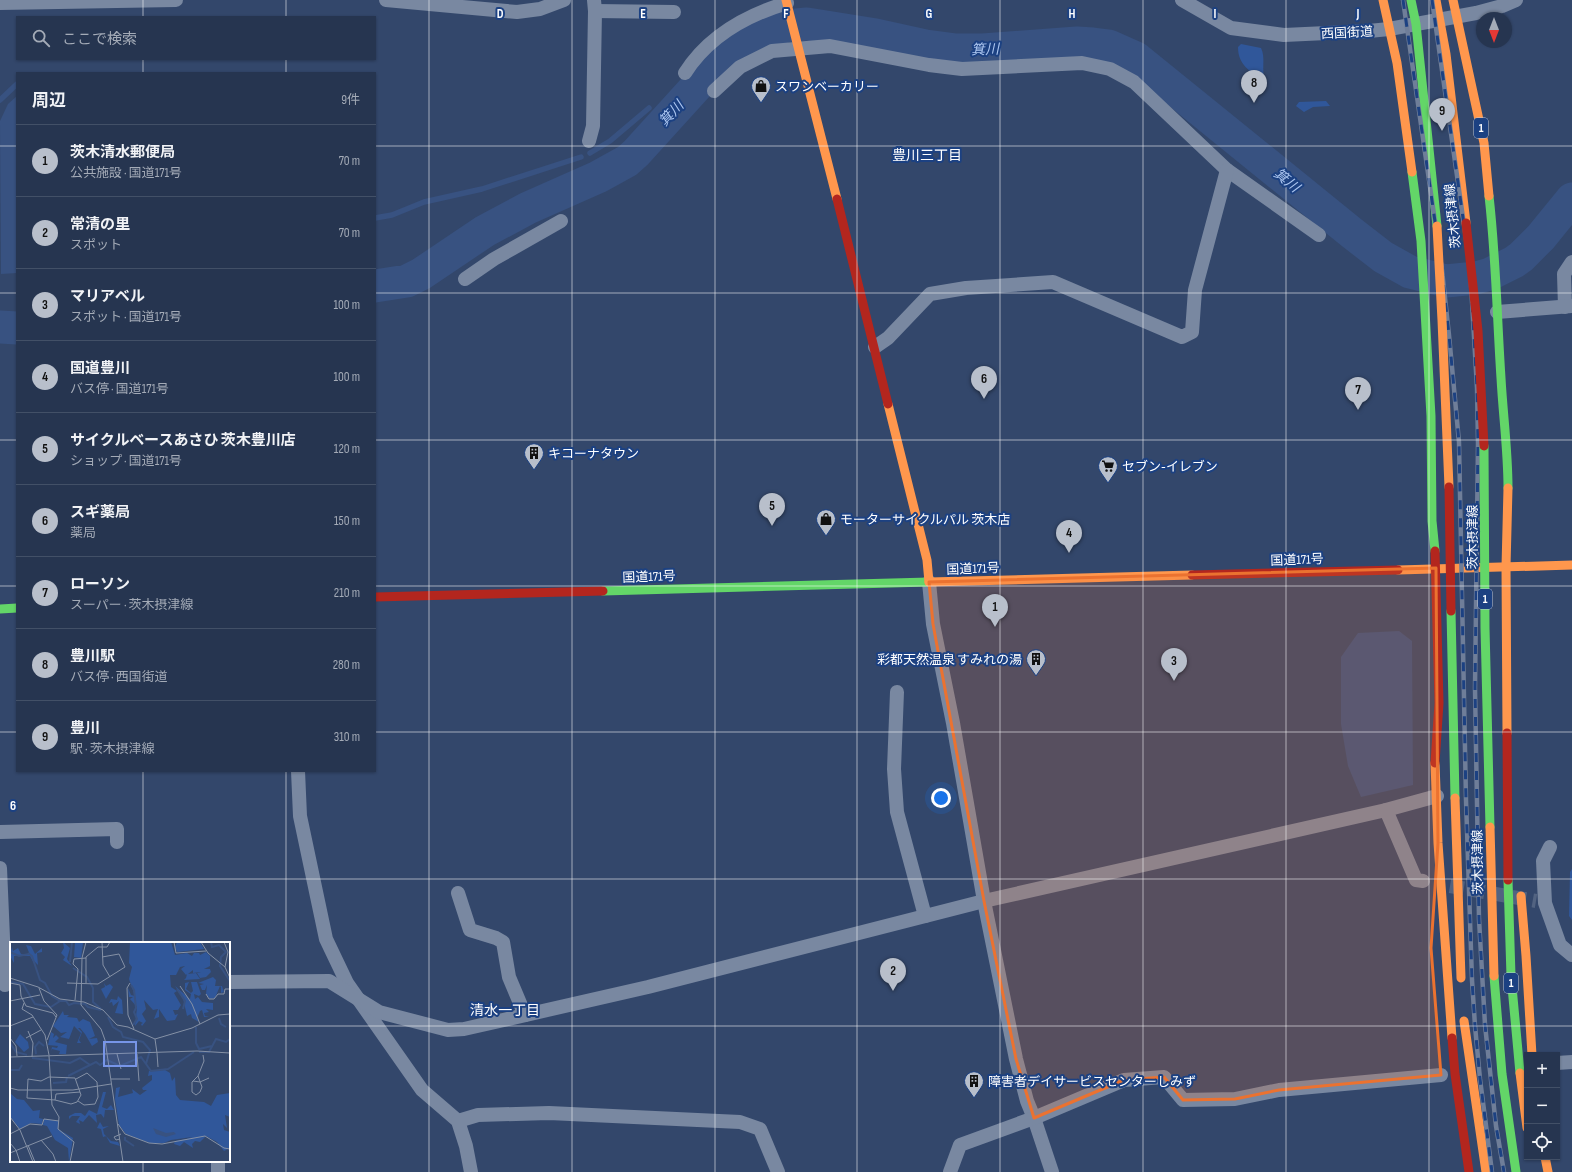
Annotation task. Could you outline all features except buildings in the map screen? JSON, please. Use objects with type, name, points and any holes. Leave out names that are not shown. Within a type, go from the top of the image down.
[{"type":"main road","points":[[1383,0],[1397,63],[1421,241],[1431,416],[1432,520],[1436,568],[1438,703],[1436,742],[1438,843],[1455,1074],[1469,1172]]},
{"type":"main road","name":"茨木摂津線","points":[[1411,0],[1416,24],[1437,226],[1444,333],[1449,481],[1456,875],[1461,982]]},
{"type":"main road","name":"茨木摂津線","points":[[1436,0],[1446,54],[1478,331],[1485,455],[1485,636],[1494,976],[1505,1109],[1516,1172]]},
{"type":"main road","name":"1","points":[[1453,0],[1484,143],[1494,242],[1501,379],[1508,458],[1506,567],[1508,838],[1511,976],[1517,1051],[1526,1124]]},
{"type":"main road","points":[[788,5],[925,546],[929,582]]},
{"type":"main road","name":"国道171号","points":[[376,597],[1572,565]]},
{"type":"main road","points":[[0,609],[16,608]]},
{"type":"main road","name":"1","points":[[1508,838],[1514,845],[1518,866]]},
{"type":"main road","points":[[1434,919],[1438,843]]},
{"type":"main road","name":"1","points":[[1521,889],[1526,942],[1526,975],[1532,1052]]},
{"type":"main road","points":[[1463,1008],[1486,1172]]},
{"type":"main road","points":[[1546,1160],[1548,1172]]},
{"type":"street","points":[[0,3],[176,0]]},
{"type":"street","points":[[386,0],[522,12],[540,9],[564,0]]},
{"type":"street","name":"西国街道","points":[[1182,0],[1231,28],[1284,35],[1389,29],[1476,13],[1502,6],[1516,0]]},
{"type":"street","points":[[589,141],[593,126],[595,5],[674,12]]},
{"type":"street","points":[[685,73],[694,59],[705,48],[734,27],[756,13],[788,5]]},
{"type":"street","points":[[714,91],[740,67],[772,51],[798,45],[830,46],[929,65],[962,69],[1082,63],[1110,69],[1134,82],[1227,170],[1319,235]]},
{"type":"street","points":[[875,347],[888,338],[930,294],[966,288],[1053,282],[1182,337],[1192,332],[1195,290],[1227,170]]},
{"type":"street","points":[[465,279],[494,259],[561,221]]},
{"type":"street","points":[[1497,312],[1568,307],[1564,274],[1572,262]]},
{"type":"street","points":[[929,582],[933,624],[953,723],[984,901],[1016,1059],[1026,1101],[1034,1118],[1052,1172]]},
{"type":"street","points":[[897,692],[894,769],[897,812],[925,916]]},
{"type":"street","points":[[298,772],[300,816],[326,939],[347,983],[422,1090],[458,1121],[466,1146],[471,1172]]},
{"type":"street","points":[[230,982],[329,981],[379,1012],[448,1030],[464,1029],[655,985],[984,901],[1386,810],[1437,796]]},
{"type":"street","points":[[1386,810],[1416,880],[1423,881]]},
{"type":"street","points":[[0,832],[116,829],[116,842]]},
{"type":"street","points":[[1550,846],[1543,861],[1541,902],[1560,945],[1572,955]]},
{"type":"street","points":[[0,868],[5,985]]},
{"type":"street","points":[[458,893],[470,930],[496,938],[503,942],[509,977],[525,1015]]},
{"type":"street","points":[[1560,1063],[1572,1062]]},
{"type":"street","points":[[950,1172],[960,1145],[1034,1118],[1124,1080],[1164,1077],[1183,1100],[1235,1099],[1279,1090],[1441,1075]]},
{"type":"street","points":[[458,1121],[478,1115],[549,1113],[740,1122],[760,1129],[778,1172]]},
{"type":"highlighted area","points":[[1436,568],[1438,843],[1431,948],[1441,1075],[1279,1090],[1235,1099],[1183,1100],[1164,1077],[1124,1080],[1034,1118],[1016,1059],[984,901],[933,624],[929,582]]},
{"type":"shaded area","points":[[1241,44],[1261,48],[1265,80],[1263,81],[1242,63],[1238,47]]},
{"type":"shaded area","points":[[16,97],[16,273],[1,274],[0,121],[8,104]]},
{"type":"shaded area","points":[[1326,101],[1330,106],[1313,107],[1304,112],[1296,106],[1299,102]]},
{"type":"shaded area","points":[[1399,631],[1412,641],[1413,785],[1361,797],[1348,766],[1341,724],[1341,657],[1358,633]]},
{"type":"shaded area","points":[[1572,869],[1572,920],[1569,916],[1570,872]]},
{"type":"waterway","name":"箕川","points":[[376,286],[407,281],[421,274],[485,231],[528,208],[598,177],[627,161],[705,77],[725,59],[750,41],[786,26],[807,24],[876,35],[926,46],[956,50],[983,50],[1077,43],[1109,46],[1136,58],[1383,257],[1410,272],[1446,281],[1476,278],[1490,274],[1514,262],[1541,237],[1572,199]]},
{"type":"waterway","points":[[0,100],[16,85]]},
{"type":"waterway","points":[[665,105],[673,111]]},
{"type":"waterway","points":[[590,153],[610,141],[649,108]]},
{"type":"waterway","points":[[376,218],[392,215],[424,202],[482,189],[581,157]]},
{"type":"waterway","name":"箕川","points":[[0,327],[16,328]]},
{"type":"tunnel","points":[[1450,886],[1536,901]]},
{"type":"railway","points":[[1403,0],[1442,270],[1459,442],[1466,800],[1472,980],[1480,1079],[1492,1172]]},
{"type":"railway","points":[[1432,0],[1470,267],[1477,388],[1478,443],[1475,688],[1479,919],[1485,1025],[1496,1126],[1504,1172]]},
{"type":"traffic: fast","points":[[1411,0],[1416,24],[1437,226]]},
{"type":"traffic: fast","points":[[1412,172],[1421,241],[1431,416],[1432,521],[1435,551]]},
{"type":"traffic: fast","points":[[1489,196],[1495,265],[1508,488]]},
{"type":"traffic: fast","points":[[1484,446],[1485,628],[1490,827]]},
{"type":"traffic: fast","points":[[603,591],[929,582]]},
{"type":"traffic: fast","points":[[0,609],[16,608]]},
{"type":"traffic: fast","points":[[1451,611],[1455,798]]},
{"type":"traffic: fast","points":[[1508,880],[1511,976],[1520,1073]]},
{"type":"traffic: fast","points":[[1494,976],[1502,1074],[1516,1172]]},
{"type":"traffic: slow","points":[[786,0],[837,199]]},
{"type":"traffic: slow","points":[[1383,0],[1397,63],[1412,172]]},
{"type":"traffic: slow","points":[[1436,0],[1446,54],[1466,223]]},
{"type":"traffic: slow","points":[[1453,0],[1484,143],[1489,196]]},
{"type":"traffic: slow","points":[[1437,226],[1449,487]]},
{"type":"traffic: slow","points":[[888,404],[927,560],[929,582]]},
{"type":"traffic: slow","points":[[1507,733],[1506,567],[1508,488]]},
{"type":"traffic: slow","points":[[1398,570],[1572,565]]},
{"type":"traffic: slow","points":[[929,582],[1192,575]]},
{"type":"traffic: slow","points":[[1435,763],[1438,843],[1452,1038]]},
{"type":"traffic: slow","points":[[1455,798],[1461,978]]},
{"type":"traffic: slow","points":[[1490,827],[1494,976]]},
{"type":"traffic: slow","points":[[1521,896],[1532,1052]]},
{"type":"traffic: slow","points":[[1464,1021],[1486,1172]]},
{"type":"traffic: slow","points":[[1520,1073],[1526,1124]]},
{"type":"traffic: slow","points":[[1546,1160],[1548,1172]]},
{"type":"traffic: jam","points":[[837,199],[888,404]]},
{"type":"traffic: jam","points":[[1466,223],[1478,331],[1484,446]]},
{"type":"traffic: jam","points":[[1449,487],[1451,611]]},
{"type":"traffic: jam","points":[[1435,551],[1439,703],[1435,763]]},
{"type":"traffic: jam","points":[[1192,575],[1398,570]]},
{"type":"traffic: jam","points":[[376,597],[603,591]]},
{"type":"traffic: jam","points":[[1507,733],[1508,880]]},
{"type":"traffic: jam","points":[[1452,1038],[1455,1074],[1469,1172]]},
{"type":"place","name":"スワンベーカリー","points":[[761,103]]},
{"type":"place","name":"豊川駅","points":[[1254,103]]},
{"type":"place","name":"豊川","points":[[1442,131]]},
{"type":"place","name":"スギ薬局","points":[[984,399]]},
{"type":"place","name":"ローソン","points":[[1358,410]]},
{"type":"place","name":"キコーナタウン","points":[[534,470]]},
{"type":"place","name":"セブン-イレブン","points":[[1108,483]]},
{"type":"place","name":"サイクルベースあさひ 茨木豊川店","points":[[772,526]]},
{"type":"place","name":"モーターサイクルパル 茨木店","points":[[826,536]]},
{"type":"place","name":"国道豊川","points":[[1069,553]]},
{"type":"place","name":"茨木清水郵便局","points":[[995,627]]},
{"type":"place","name":"彩都天然温泉 すみれの湯","points":[[1036,676]]},
{"type":"place","name":"マリアベル","points":[[1174,681]]},
{"type":"place","name":"常清の里","points":[[893,991]]},
{"type":"place","name":"障害者デイサービスセンターしみず","points":[[974,1098]]},
{"type":"district","name":"豊川三丁目","points":[[927,155]]},
{"type":"district","name":"清水一丁目","points":[[505,1010]]}]
